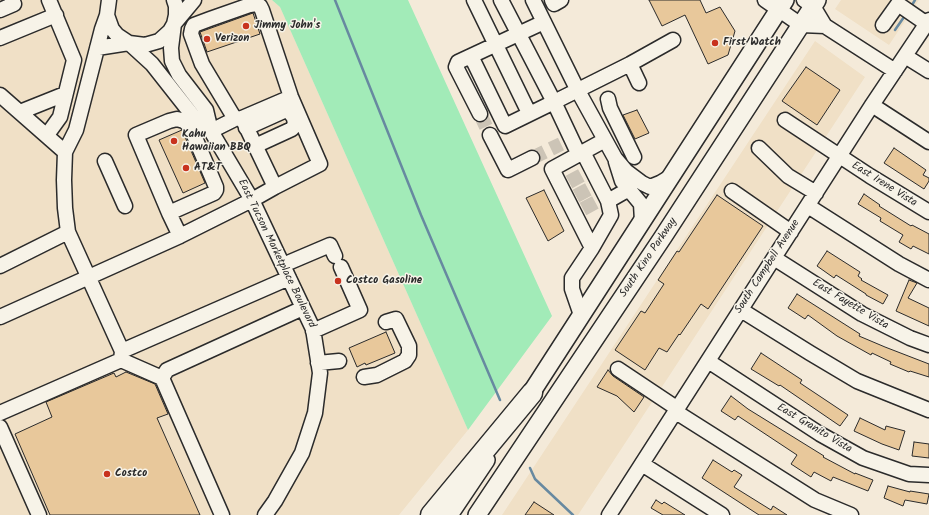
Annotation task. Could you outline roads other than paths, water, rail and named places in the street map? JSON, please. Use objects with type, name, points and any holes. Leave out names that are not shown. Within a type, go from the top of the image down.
[{"type":"highway","points":[[431,515],[532,393]]},
{"type":"main road","name":"South Kino Parkway","points":[[477,515],[602,329],[801,25],[811,2]]},
{"type":"main road","points":[[450,515],[532,393],[642,221],[776,3]]},
{"type":"main road","points":[[581,315],[602,329]]},
{"type":"street","points":[[47,135],[60,117],[74,60],[49,0]]},
{"type":"street","points":[[109,0],[107,15],[76,130],[65,152],[64,187],[68,232],[122,355],[162,378],[222,515]]},
{"type":"street","name":"East Tucson Marketplace Boulevard","points":[[174,0],[176,15],[171,48],[172,61],[179,75],[206,110],[211,131],[249,195],[314,331],[320,373],[315,413],[302,453],[275,501],[265,515]]},
{"type":"street","points":[[97,48],[130,43],[144,46],[152,44],[165,37],[194,0]]},
{"type":"street","points":[[474,0],[497,44],[529,113]]},
{"type":"street","points":[[502,0],[554,102],[566,142],[581,154],[588,172],[611,215],[592,248],[572,278],[572,289],[581,315]]},
{"type":"street","points":[[533,0],[577,89],[615,158],[626,171],[642,183],[650,186],[660,183],[670,177]]},
{"type":"street","points":[[0,10],[16,1]]},
{"type":"street","points":[[811,2],[825,26],[895,71]]},
{"type":"street","points":[[776,3],[801,25],[825,26]]},
{"type":"street","points":[[883,25],[898,4],[904,3],[928,22]]},
{"type":"street","points":[[0,317],[180,236],[249,195],[276,187],[320,164],[311,142],[297,117],[262,10],[260,6],[256,4],[194,25],[191,34],[202,64],[241,122],[276,187]]},
{"type":"street","points":[[0,38],[56,15]]},
{"type":"street","name":"East Tucson Marketplace Boulevard","points":[[107,15],[109,22],[117,35],[130,43],[156,70],[193,116],[211,131]]},
{"type":"street","points":[[480,114],[456,67],[458,62],[544,22]]},
{"type":"street","name":"South Campbell Avenue","points":[[608,515],[872,105],[928,22]]},
{"type":"street","points":[[471,56],[505,126],[630,64],[673,40]]},
{"type":"street","points":[[905,56],[929,71]]},
{"type":"street","points":[[630,64],[638,83]]},
{"type":"street","points":[[20,112],[65,94]]},
{"type":"street","points":[[0,95],[65,152]]},
{"type":"street","points":[[241,122],[291,97]]},
{"type":"street","points":[[608,99],[610,108],[634,157]]},
{"type":"street","points":[[872,105],[929,142]]},
{"type":"street","points":[[211,131],[286,110],[297,117]]},
{"type":"street","points":[[257,150],[292,129],[296,124],[297,117]]},
{"type":"street","points":[[169,213],[214,193],[216,190],[190,126],[184,121],[177,120],[169,121],[136,135],[169,213],[180,236]]},
{"type":"street","name":"East Irene Vista","points":[[785,120],[929,212]]},
{"type":"street","points":[[490,136],[508,170],[532,158]]},
{"type":"street","points":[[257,150],[294,138],[300,138],[311,142]]},
{"type":"street","points":[[592,248],[578,211],[565,184],[552,170],[605,140]]},
{"type":"street","points":[[760,148],[788,176],[816,193]]},
{"type":"street","points":[[615,158],[622,181],[641,204],[642,221]]},
{"type":"street","points":[[105,161],[125,206]]},
{"type":"street","points":[[604,200],[629,189]]},
{"type":"street","points":[[732,191],[791,232]]},
{"type":"street","points":[[808,206],[899,264],[929,280]]},
{"type":"street","points":[[0,266],[68,232]]},
{"type":"street","points":[[283,265],[330,245],[338,261],[360,310],[314,331]]},
{"type":"street","name":"East Fayette Vista","points":[[774,258],[862,314],[897,332],[929,345]]},
{"type":"street","points":[[0,413],[289,278]]},
{"type":"street","points":[[162,378],[168,370],[303,308]]},
{"type":"street","points":[[741,310],[857,381],[929,410]]},
{"type":"street","points":[[364,377],[377,375],[405,360],[409,355],[409,346],[396,319],[386,322]]},
{"type":"street","points":[[318,363],[339,361]]},
{"type":"street","name":"East Granito Vista","points":[[708,361],[807,426],[863,458],[909,474],[929,475]]},
{"type":"street","points":[[618,369],[677,410],[815,500],[850,515]]},
{"type":"street","points":[[0,427],[39,515]]},
{"type":"street","points":[[642,464],[722,515]]},
{"type":"waterway","points":[[335,0],[421,215],[500,400]]},
{"type":"waterway","points":[[912,5],[915,0]]},
{"type":"waterway","points":[[895,30],[904,17]]},
{"type":"waterway","points":[[530,468],[535,479],[573,515]]},
{"type":"tunnel","points":[[480,114],[490,135]]},
{"type":"tunnel","points":[[532,158],[561,144]]},
{"type":"tunnel","points":[[569,182],[584,174]]},
{"type":"tunnel","points":[[576,196],[591,188]]},
{"type":"tunnel","points":[[583,209],[598,201]]},
{"type":"place","name":"Jimmy John's","points":[[246,26]]},
{"type":"place","name":"Verizon","points":[[207,39]]},
{"type":"place","name":"First Watch","points":[[715,43]]},
{"type":"place","name":"Kahu Hawaiian BBQ","points":[[174,141]]},
{"type":"place","name":"AT&T","points":[[186,168]]},
{"type":"place","name":"Costco Gasoline","points":[[338,281]]},
{"type":"place","name":"Costco","points":[[107,474]]}]
